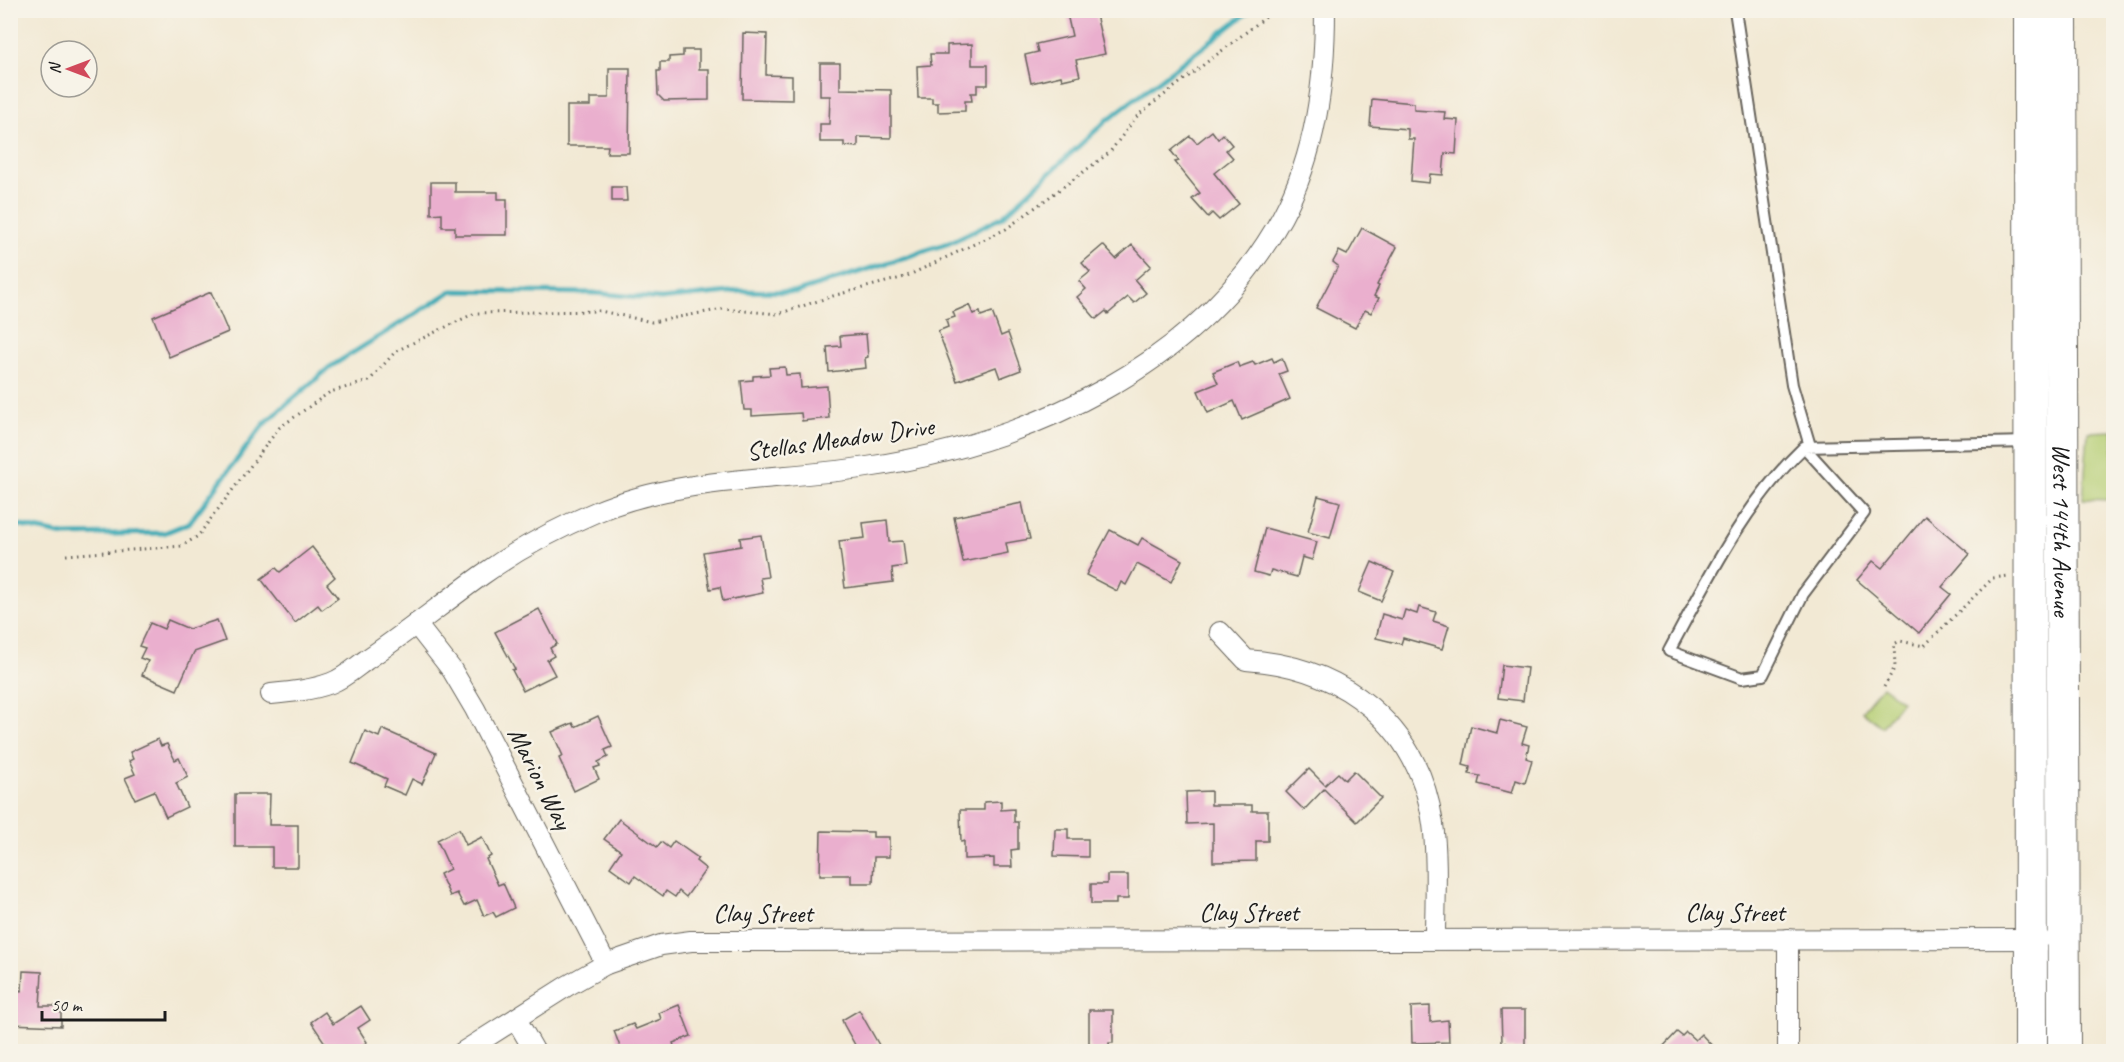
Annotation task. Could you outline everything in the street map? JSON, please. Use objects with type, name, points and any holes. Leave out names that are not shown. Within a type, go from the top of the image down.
[{"type":"main road","name":"West 144th Avenue","points":[[2030,10],[2064,939],[2064,1052]]},
{"type":"main road","name":"West 144th Avenue","points":[[2031,1052],[2031,939],[2061,10]]},
{"type":"street","name":"Stellas Meadow Drive","points":[[271,694],[306,691],[335,681],[486,572],[536,540],[599,511],[648,496],[724,482],[867,467],[928,456],[1030,423],[1131,374],[1192,330],[1221,301],[1252,267],[1283,216],[1304,164],[1320,99],[1324,10]]},
{"type":"street","name":"Marion Way","points":[[416,624],[452,670],[475,709],[606,963]]},
{"type":"street","points":[[1220,632],[1246,660],[1291,666],[1313,672],[1353,693],[1379,715],[1401,741],[1422,781],[1433,825],[1435,939]]},
{"type":"street","points":[[1788,939],[1788,1052]]},
{"type":"street","name":"Clay Street","points":[[463,1052],[606,963],[661,945],[691,940],[2064,939]]},
{"type":"street","points":[[516,1019],[536,1052]]},
{"type":"lane","points":[[1735,10],[1792,385],[1807,446],[1864,513],[1803,594],[1763,675],[1742,678],[1669,651],[1725,546],[1780,470],[1807,446],[2046,442]]},
{"type":"path","points":[[66,555],[182,546],[198,536],[279,428],[330,392],[369,381],[396,351],[475,313],[600,311],[652,322],[723,309],[778,314],[905,276],[1006,229],[1109,153],[1138,115],[1275,10]]},
{"type":"path","points":[[1884,687],[1894,667],[1894,644],[1900,641],[1924,646],[1993,579],[2008,576]]},
{"type":"green space","points":[[2113,431],[2113,500],[2083,499],[2088,432]]},
{"type":"green space","points":[[1882,686],[1902,701],[1882,727],[1862,711]]},
{"type":"building","points":[[1095,10],[1105,54],[1076,60],[1080,76],[1062,80],[1061,76],[1031,83],[1025,55],[1038,52],[1036,44],[1072,36],[1067,14]]},
{"type":"building","points":[[743,33],[767,34],[766,75],[792,76],[792,100],[742,99]]},
{"type":"building","points":[[972,44],[972,65],[988,65],[988,85],[977,85],[977,93],[971,93],[972,101],[965,101],[965,111],[938,112],[938,103],[932,103],[932,98],[918,98],[917,66],[931,65],[930,54],[947,54],[947,45]]},
{"type":"building","points":[[683,50],[699,50],[699,69],[709,69],[709,100],[664,101],[658,95],[657,71],[660,71],[660,62],[669,62],[669,57],[683,56]]},
{"type":"building","points":[[820,63],[840,63],[840,89],[891,90],[891,138],[858,137],[858,147],[844,146],[844,142],[820,142],[820,124],[829,124],[830,96],[820,96]]},
{"type":"building","points":[[609,68],[630,68],[629,153],[607,153],[608,146],[567,146],[567,106],[590,106],[590,98],[609,98]]},
{"type":"building","points":[[1372,99],[1414,103],[1414,110],[1445,112],[1444,119],[1458,120],[1456,154],[1445,153],[1443,175],[1430,174],[1429,183],[1411,181],[1414,139],[1408,139],[1408,129],[1370,126]]},
{"type":"building","points":[[1212,131],[1218,139],[1223,134],[1232,145],[1226,150],[1233,158],[1214,173],[1239,204],[1219,220],[1212,213],[1208,217],[1192,199],[1200,193],[1175,162],[1179,161],[1171,151],[1190,136],[1197,143]]},
{"type":"building","points":[[431,182],[455,182],[455,192],[498,192],[498,199],[507,199],[507,235],[455,235],[455,227],[442,227],[442,213],[431,214]]},
{"type":"building","points":[[612,187],[626,187],[627,201],[612,201]]},
{"type":"building","points":[[1362,228],[1397,247],[1377,285],[1379,286],[1374,296],[1379,298],[1371,313],[1365,310],[1355,328],[1316,308],[1338,266],[1333,262],[1339,251],[1347,255]]},
{"type":"building","points":[[1103,245],[1116,259],[1132,245],[1151,266],[1135,280],[1146,293],[1134,303],[1128,297],[1108,314],[1106,311],[1096,319],[1077,297],[1086,289],[1079,281],[1090,272],[1082,263]]},
{"type":"building","points":[[211,292],[228,332],[169,357],[153,317]]},
{"type":"building","points":[[969,305],[973,314],[980,312],[981,316],[992,312],[1001,336],[1008,333],[1021,370],[1000,378],[996,367],[957,381],[938,331],[948,327],[946,320],[955,317],[953,312]]},
{"type":"building","points":[[866,334],[868,357],[865,358],[866,368],[829,372],[827,347],[841,346],[840,336]]},
{"type":"building","points":[[1272,358],[1274,362],[1282,358],[1287,371],[1279,374],[1290,399],[1242,420],[1234,401],[1208,413],[1198,391],[1218,383],[1213,372],[1237,362],[1239,367],[1253,362],[1255,365]]},
{"type":"building","points":[[785,367],[786,375],[800,374],[801,388],[827,386],[829,418],[802,421],[801,413],[752,416],[752,410],[744,410],[741,381],[753,380],[753,376],[770,375],[769,368]]},
{"type":"building","points":[[1318,496],[1340,502],[1330,538],[1308,532]]},
{"type":"building","points":[[1022,503],[1030,539],[1006,543],[1008,553],[963,562],[954,517]]},
{"type":"building","points":[[1925,516],[1970,554],[1942,587],[1951,594],[1919,633],[1857,580],[1873,561],[1882,568]]},
{"type":"building","points":[[887,520],[889,542],[903,541],[906,566],[892,568],[893,582],[845,588],[839,541],[865,538],[863,523]]},
{"type":"building","points":[[1265,528],[1317,542],[1312,560],[1302,557],[1297,577],[1271,570],[1269,576],[1254,572]]},
{"type":"building","points":[[1110,530],[1138,545],[1142,538],[1182,560],[1171,582],[1137,564],[1126,585],[1121,582],[1117,591],[1086,575]]},
{"type":"building","points":[[761,535],[768,577],[760,578],[763,593],[723,601],[720,587],[710,589],[703,552],[741,546],[740,538]]},
{"type":"building","points":[[312,547],[335,577],[327,584],[338,598],[322,610],[318,605],[295,623],[261,579],[276,568],[280,572]]},
{"type":"building","points":[[1372,562],[1394,572],[1381,601],[1359,592]]},
{"type":"building","points":[[1419,607],[1436,612],[1433,621],[1449,626],[1442,649],[1403,638],[1401,644],[1376,638],[1382,614],[1402,620],[1405,610],[1417,614]]},
{"type":"building","points":[[539,609],[557,644],[550,648],[554,656],[547,660],[555,675],[523,691],[512,670],[515,669],[495,632]]},
{"type":"building","points":[[168,620],[189,629],[217,620],[225,641],[194,652],[177,690],[142,675],[148,661],[140,658],[145,648],[139,646],[150,623],[164,629]]},
{"type":"building","points":[[1502,665],[1527,668],[1523,701],[1498,698]]},
{"type":"building","points":[[598,716],[612,747],[605,750],[608,757],[598,762],[600,766],[594,768],[599,779],[574,791],[559,758],[563,756],[552,732],[573,723],[575,727]]},
{"type":"building","points":[[1500,720],[1527,727],[1522,743],[1529,745],[1526,758],[1532,760],[1525,783],[1516,780],[1512,793],[1478,784],[1480,776],[1469,774],[1470,767],[1463,765],[1471,726],[1497,733]]},
{"type":"building","points":[[382,729],[436,753],[422,784],[412,779],[405,795],[384,786],[387,779],[352,763],[365,731],[379,737]]},
{"type":"building","points":[[158,739],[161,746],[167,744],[175,760],[179,758],[188,777],[176,783],[187,807],[166,817],[154,791],[135,799],[125,778],[135,774],[129,761],[133,759],[130,752]]},
{"type":"building","points":[[1309,769],[1325,785],[1338,773],[1345,780],[1354,771],[1381,798],[1357,822],[1324,789],[1304,810],[1286,792]]},
{"type":"building","points":[[1211,791],[1211,805],[1252,805],[1252,811],[1268,811],[1268,841],[1256,841],[1256,861],[1213,862],[1213,823],[1187,824],[1186,792]]},
{"type":"building","points":[[235,794],[270,794],[269,825],[298,825],[298,867],[272,867],[272,847],[235,847]]},
{"type":"building","points":[[1001,801],[1001,810],[1014,809],[1014,822],[1018,822],[1018,849],[1011,850],[1012,867],[994,867],[994,858],[964,859],[960,810],[984,810],[984,802]]},
{"type":"building","points":[[619,819],[657,847],[661,842],[669,848],[674,841],[698,858],[696,861],[706,869],[686,897],[679,891],[675,897],[666,891],[663,896],[635,876],[631,882],[610,867],[621,851],[604,839]]},
{"type":"building","points":[[459,829],[466,845],[482,837],[491,856],[486,859],[498,885],[503,883],[514,908],[496,917],[493,912],[484,916],[477,900],[464,906],[457,893],[450,896],[440,874],[450,869],[437,840]]},
{"type":"building","points":[[1055,829],[1068,829],[1068,839],[1088,839],[1088,857],[1054,856]]},
{"type":"building","points":[[821,831],[873,832],[873,837],[889,837],[889,857],[874,857],[873,883],[851,883],[851,875],[820,875]]},
{"type":"building","points":[[1107,875],[1128,875],[1128,899],[1116,899],[1116,904],[1091,904],[1091,884],[1107,884]]},
{"type":"building","points":[[23,971],[42,972],[40,1006],[61,1006],[61,1026],[10,1024],[10,990],[22,991]]},
{"type":"building","points":[[679,1005],[691,1036],[673,1043],[676,1052],[622,1052],[614,1031],[633,1024],[636,1029],[661,1019],[659,1013]]},
{"type":"building","points":[[361,1006],[370,1020],[358,1028],[367,1042],[352,1052],[331,1052],[311,1022],[325,1012],[333,1024]]},
{"type":"building","points":[[1430,1006],[1430,1022],[1448,1020],[1449,1042],[1412,1043],[1411,1007]]},
{"type":"building","points":[[859,1010],[883,1052],[859,1052],[842,1020]]},
{"type":"building","points":[[1089,1010],[1113,1010],[1113,1043],[1109,1043],[1109,1050],[1089,1050]]},
{"type":"building","points":[[1501,1010],[1525,1010],[1525,1049],[1506,1049],[1506,1043],[1502,1043]]},
{"type":"building","points":[[1677,1032],[1682,1036],[1686,1032],[1695,1040],[1701,1034],[1718,1052],[1658,1052]]},
{"type":"waterway","points":[[12,524],[64,535],[164,533],[189,523],[264,424],[330,367],[452,291],[593,293],[661,299],[739,291],[797,292],[949,243],[1002,217],[1106,121],[1251,10]]}]
